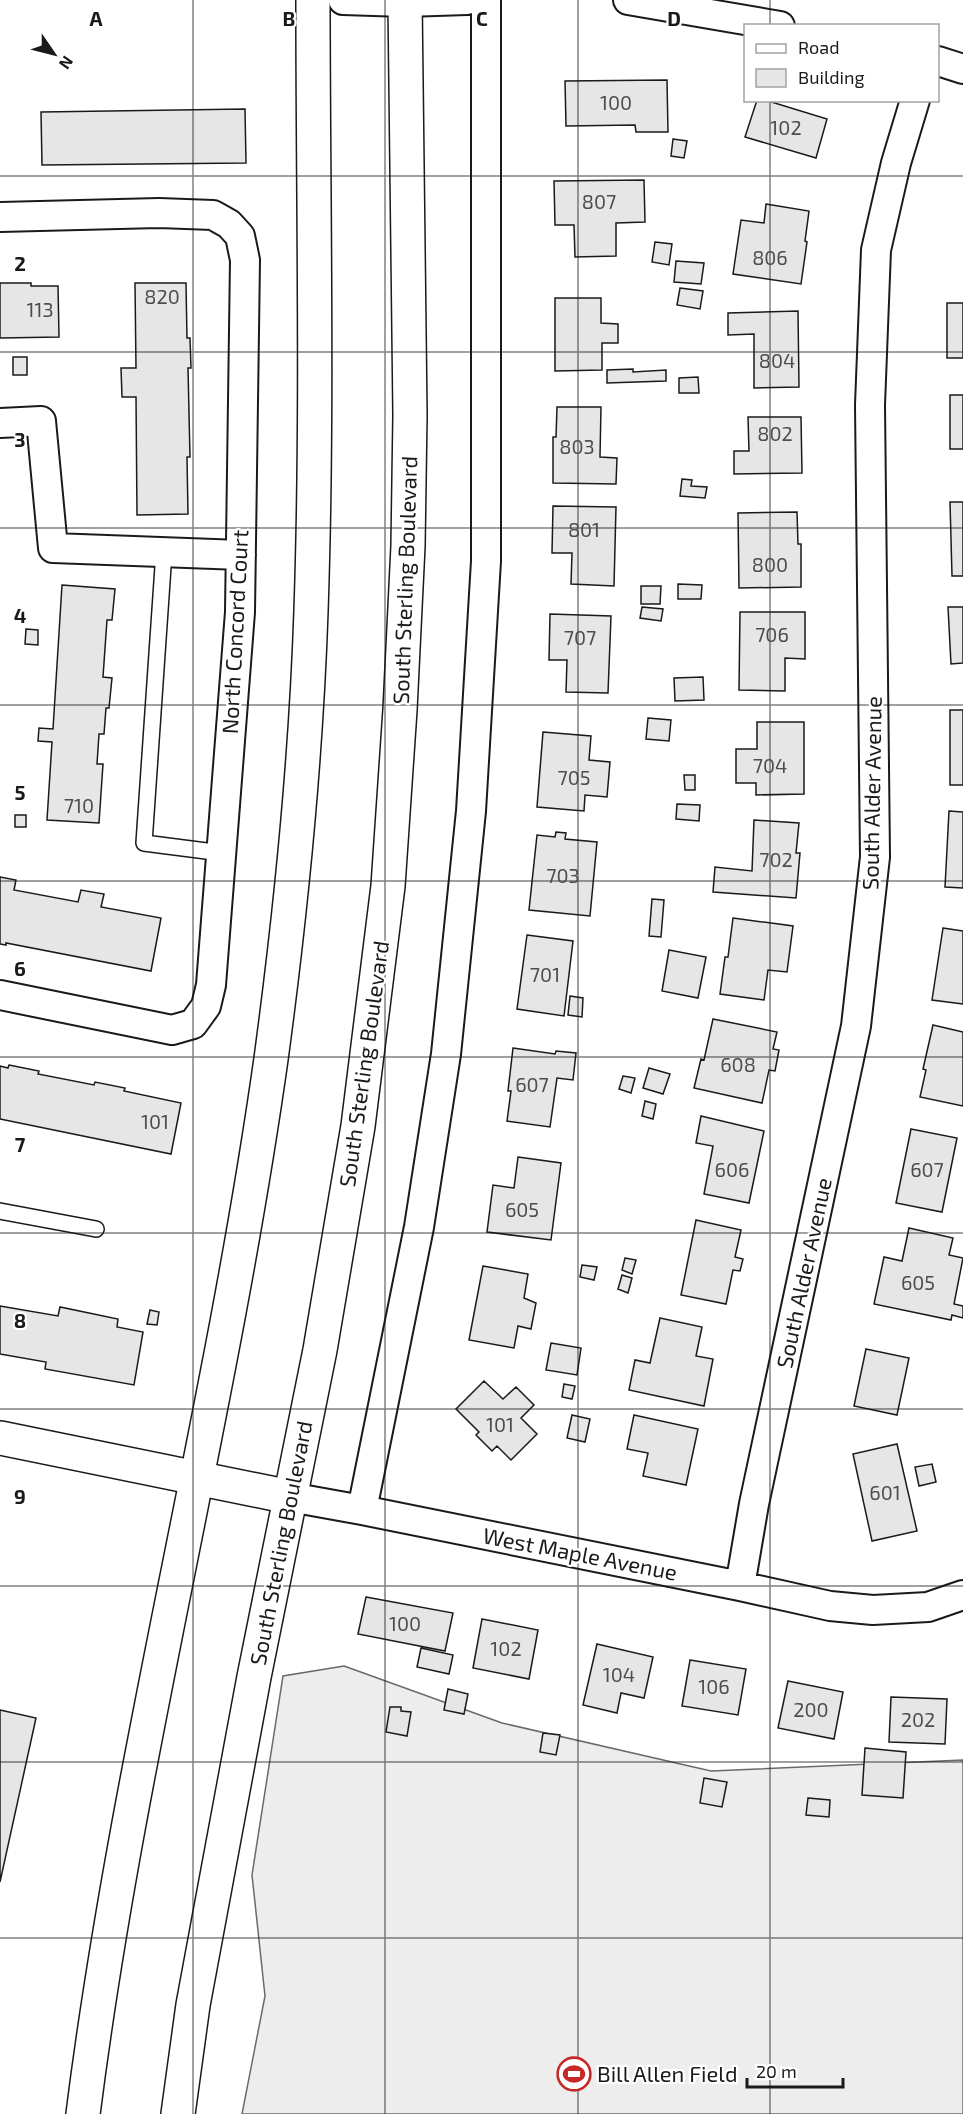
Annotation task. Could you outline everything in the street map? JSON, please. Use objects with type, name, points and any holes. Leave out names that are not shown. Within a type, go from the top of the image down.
[{"type":"main road","points":[[83,2114],[104,1964],[142,1749],[198,1478],[246,1225],[268,1077],[286,931],[301,781],[311,616],[314,478],[313,0]]},
{"type":"main road","name":"South Sterling Boulevard","points":[[178,2114],[195,1994],[320,1350],[358,1126],[388,886],[400,710],[410,439],[405,1]]},
{"type":"main road","name":"West Maple Avenue","points":[[0,1438],[290,1497]]},
{"type":"street","points":[[343,0],[468,0]]},
{"type":"street","points":[[362,1510],[419,1227],[444,1065],[471,811],[486,561],[486,0]]},
{"type":"street","points":[[628,0],[768,24]]},
{"type":"street","points":[[939,62],[963,69]]},
{"type":"street","name":"South Alder Avenue","points":[[740,1586],[754,1504],[812,1240],[857,1015],[875,856],[870,405],[876,250],[896,163],[914,102]]},
{"type":"street","name":"North Concord Court","points":[[0,217],[159,213],[213,215],[230,224],[240,236],[245,260],[240,612],[211,985],[206,1006],[193,1024],[172,1030],[0,995]]},
{"type":"street","points":[[0,423],[41,421],[53,548],[241,555]]},
{"type":"street","name":"West Maple Avenue","points":[[290,1497],[830,1606],[873,1610],[928,1607],[963,1595]]},
{"type":"lane","points":[[164,552],[144,843],[222,853]]},
{"type":"lane","points":[[0,1211],[96,1229]]},
{"type":"shaded area","points":[[344,1666],[502,1723],[711,1771],[963,1760],[963,2114],[242,2114],[265,1996],[252,1875],[283,1676]]},
{"type":"building","points":[[667,80],[668,132],[636,132],[635,125],[566,126],[565,81]]},
{"type":"building","points":[[756,102],[772,102],[827,119],[816,158],[745,137]]},
{"type":"building","points":[[245,109],[246,163],[42,165],[41,112]]},
{"type":"building","points":[[673,139],[687,141],[684,158],[671,156]]},
{"type":"building","points":[[644,180],[645,222],[616,223],[616,256],[575,257],[574,225],[555,225],[554,181]]},
{"type":"building","points":[[766,204],[809,211],[801,284],[733,274],[741,220],[764,223]]},
{"type":"building","points":[[655,242],[672,244],[669,265],[652,262]]},
{"type":"building","points":[[676,261],[704,263],[701,284],[674,282]]},
{"type":"building","points":[[0,283],[58,286],[59,337],[0,338]]},
{"type":"building","points":[[135,283],[186,283],[187,338],[190,338],[191,368],[188,368],[190,457],[187,457],[188,514],[137,515],[136,397],[122,397],[121,368],[136,368]]},
{"type":"building","points":[[680,288],[703,291],[700,309],[677,305]]},
{"type":"building","points":[[555,298],[601,298],[601,323],[618,324],[618,343],[602,343],[602,370],[555,371]]},
{"type":"building","points":[[947,303],[963,303],[963,358],[947,358]]},
{"type":"building","points":[[798,311],[799,387],[754,388],[754,334],[728,335],[728,313]]},
{"type":"building","points":[[13,357],[27,357],[27,375],[13,375]]},
{"type":"building","points":[[633,369],[633,372],[666,370],[666,381],[607,383],[607,370]]},
{"type":"building","points":[[698,377],[699,393],[679,393],[679,378]]},
{"type":"building","points":[[950,395],[963,395],[963,449],[950,449]]},
{"type":"building","points":[[557,407],[601,407],[600,457],[617,458],[616,484],[553,483],[553,437],[556,437]]},
{"type":"building","points":[[748,417],[801,417],[802,473],[734,474],[734,451],[749,451]]},
{"type":"building","points":[[682,479],[692,480],[691,486],[707,487],[705,498],[680,496]]},
{"type":"building","points":[[950,502],[963,502],[963,576],[952,576]]},
{"type":"building","points":[[553,506],[616,507],[614,586],[571,584],[572,553],[552,553]]},
{"type":"building","points":[[797,512],[798,544],[801,544],[801,587],[739,588],[738,513]]},
{"type":"building","points":[[678,584],[702,585],[701,599],[678,599]]},
{"type":"building","points":[[62,585],[115,589],[112,620],[107,620],[103,677],[112,678],[109,708],[106,708],[104,734],[99,734],[97,764],[103,764],[99,823],[47,820],[52,742],[38,741],[39,728],[53,729]]},
{"type":"building","points":[[641,586],[661,586],[660,604],[641,604]]},
{"type":"building","points":[[642,607],[663,609],[661,621],[640,618]]},
{"type":"building","points":[[948,607],[963,607],[963,663],[951,664]]},
{"type":"building","points":[[740,612],[805,612],[805,659],[785,658],[785,691],[739,690]]},
{"type":"building","points":[[550,614],[611,616],[608,693],[566,692],[567,660],[549,660]]},
{"type":"building","points":[[26,629],[38,630],[38,645],[25,644]]},
{"type":"building","points":[[703,677],[704,700],[675,701],[674,678]]},
{"type":"building","points":[[950,710],[963,710],[963,785],[950,785]]},
{"type":"building","points":[[648,718],[671,720],[669,741],[646,739]]},
{"type":"building","points":[[757,722],[804,722],[804,794],[756,795],[756,783],[736,783],[736,749],[757,749]]},
{"type":"building","points":[[543,732],[591,736],[589,760],[610,762],[607,797],[585,795],[584,811],[537,807]]},
{"type":"building","points":[[684,775],[695,775],[695,790],[685,790]]},
{"type":"building","points":[[677,804],[700,805],[699,821],[676,819]]},
{"type":"building","points":[[949,811],[963,812],[963,888],[945,887]]},
{"type":"building","points":[[15,815],[26,815],[26,827],[15,827]]},
{"type":"building","points":[[754,820],[799,823],[796,853],[800,853],[796,898],[713,892],[715,867],[752,871]]},
{"type":"building","points":[[556,832],[566,833],[565,839],[597,842],[590,916],[529,910],[537,835],[555,837]]},
{"type":"building","points":[[0,877],[16,880],[14,890],[78,902],[81,890],[104,894],[101,907],[161,918],[151,971],[6,943],[6,945],[0,944]]},
{"type":"building","points":[[652,899],[664,900],[661,937],[649,936]]},
{"type":"building","points":[[733,918],[793,926],[787,972],[768,970],[764,1000],[720,994]]},
{"type":"building","points":[[943,928],[963,931],[963,1004],[932,1000]]},
{"type":"building","points":[[527,935],[573,941],[564,1016],[517,1009]]},
{"type":"building","points":[[669,950],[706,957],[698,998],[662,991]]},
{"type":"building","points":[[570,996],[583,998],[582,1017],[568,1015]]},
{"type":"building","points":[[713,1019],[777,1032],[773,1049],[779,1050],[775,1071],[769,1070],[762,1103],[694,1088],[701,1059],[704,1060]]},
{"type":"building","points":[[933,1025],[963,1032],[963,1106],[920,1097],[926,1070],[923,1069]]},
{"type":"building","points":[[513,1048],[555,1054],[556,1051],[576,1053],[573,1080],[557,1078],[550,1127],[507,1121]]},
{"type":"building","points":[[9,1065],[39,1071],[38,1074],[94,1085],[95,1082],[125,1088],[124,1091],[181,1103],[171,1154],[0,1119],[0,1066],[8,1068]]},
{"type":"building","points":[[649,1068],[670,1074],[663,1094],[643,1088]]},
{"type":"building","points":[[623,1076],[635,1078],[631,1093],[619,1089]]},
{"type":"building","points":[[645,1101],[656,1104],[653,1119],[642,1116]]},
{"type":"building","points":[[701,1116],[764,1131],[749,1203],[704,1194],[713,1146],[696,1143]]},
{"type":"building","points":[[911,1129],[957,1138],[942,1212],[896,1203]]},
{"type":"building","points":[[518,1157],[561,1163],[551,1240],[487,1232],[493,1185],[514,1188]]},
{"type":"building","points":[[696,1220],[741,1230],[735,1257],[743,1259],[740,1271],[733,1270],[726,1304],[681,1295]]},
{"type":"building","points":[[909,1228],[953,1238],[949,1255],[963,1258],[954,1304],[963,1306],[963,1318],[952,1315],[951,1320],[874,1304],[884,1257],[902,1261]]},
{"type":"building","points":[[625,1258],[636,1260],[632,1274],[622,1270]]},
{"type":"building","points":[[582,1265],[597,1267],[594,1280],[580,1277]]},
{"type":"building","points":[[483,1266],[528,1274],[524,1298],[536,1303],[531,1329],[518,1326],[514,1348],[469,1340]]},
{"type":"building","points":[[622,1275],[632,1278],[628,1293],[618,1289]]},
{"type":"building","points":[[0,1306],[58,1316],[60,1307],[118,1319],[117,1327],[143,1332],[134,1385],[45,1369],[46,1362],[0,1354]]},
{"type":"building","points":[[150,1310],[159,1312],[157,1325],[147,1324]]},
{"type":"building","points":[[660,1318],[702,1327],[696,1356],[713,1359],[704,1406],[629,1390],[635,1360],[650,1363]]},
{"type":"building","points":[[551,1343],[581,1348],[577,1375],[546,1370]]},
{"type":"building","points":[[866,1349],[909,1358],[897,1415],[854,1406]]},
{"type":"building","points":[[484,1381],[503,1399],[516,1387],[534,1405],[521,1418],[537,1434],[511,1460],[497,1446],[492,1451],[476,1435],[479,1432],[456,1409]]},
{"type":"building","points":[[564,1384],[575,1386],[572,1399],[562,1397]]},
{"type":"building","points":[[572,1415],[590,1419],[585,1442],[567,1438]]},
{"type":"building","points":[[634,1415],[698,1429],[686,1485],[643,1476],[648,1453],[627,1449]]},
{"type":"building","points":[[897,1444],[917,1531],[872,1541],[853,1454]]},
{"type":"building","points":[[932,1464],[936,1482],[919,1486],[915,1467]]},
{"type":"building","points":[[366,1597],[453,1613],[445,1651],[358,1634]]},
{"type":"building","points":[[482,1619],[538,1630],[529,1679],[473,1668]]},
{"type":"building","points":[[597,1644],[653,1657],[644,1698],[621,1693],[617,1713],[583,1705]]},
{"type":"building","points":[[421,1648],[453,1655],[449,1674],[417,1667]]},
{"type":"building","points":[[690,1660],[746,1669],[738,1715],[682,1706]]},
{"type":"building","points":[[788,1681],[843,1692],[834,1739],[778,1728]]},
{"type":"building","points":[[448,1689],[468,1694],[464,1714],[444,1710]]},
{"type":"building","points":[[891,1697],[947,1699],[945,1744],[889,1742]]},
{"type":"building","points":[[390,1707],[401,1707],[401,1711],[411,1712],[407,1736],[386,1732]]},
{"type":"building","points":[[0,1710],[36,1718],[0,1882]]},
{"type":"building","points":[[543,1733],[560,1735],[556,1755],[540,1752]]},
{"type":"building","points":[[865,1748],[906,1752],[903,1798],[862,1795]]},
{"type":"building","points":[[704,1778],[727,1782],[722,1807],[700,1803]]},
{"type":"building","points":[[808,1798],[830,1800],[829,1817],[806,1815]]},
{"type":"place","name":"Bill Allen Field","points":[[574,2074]]}]
